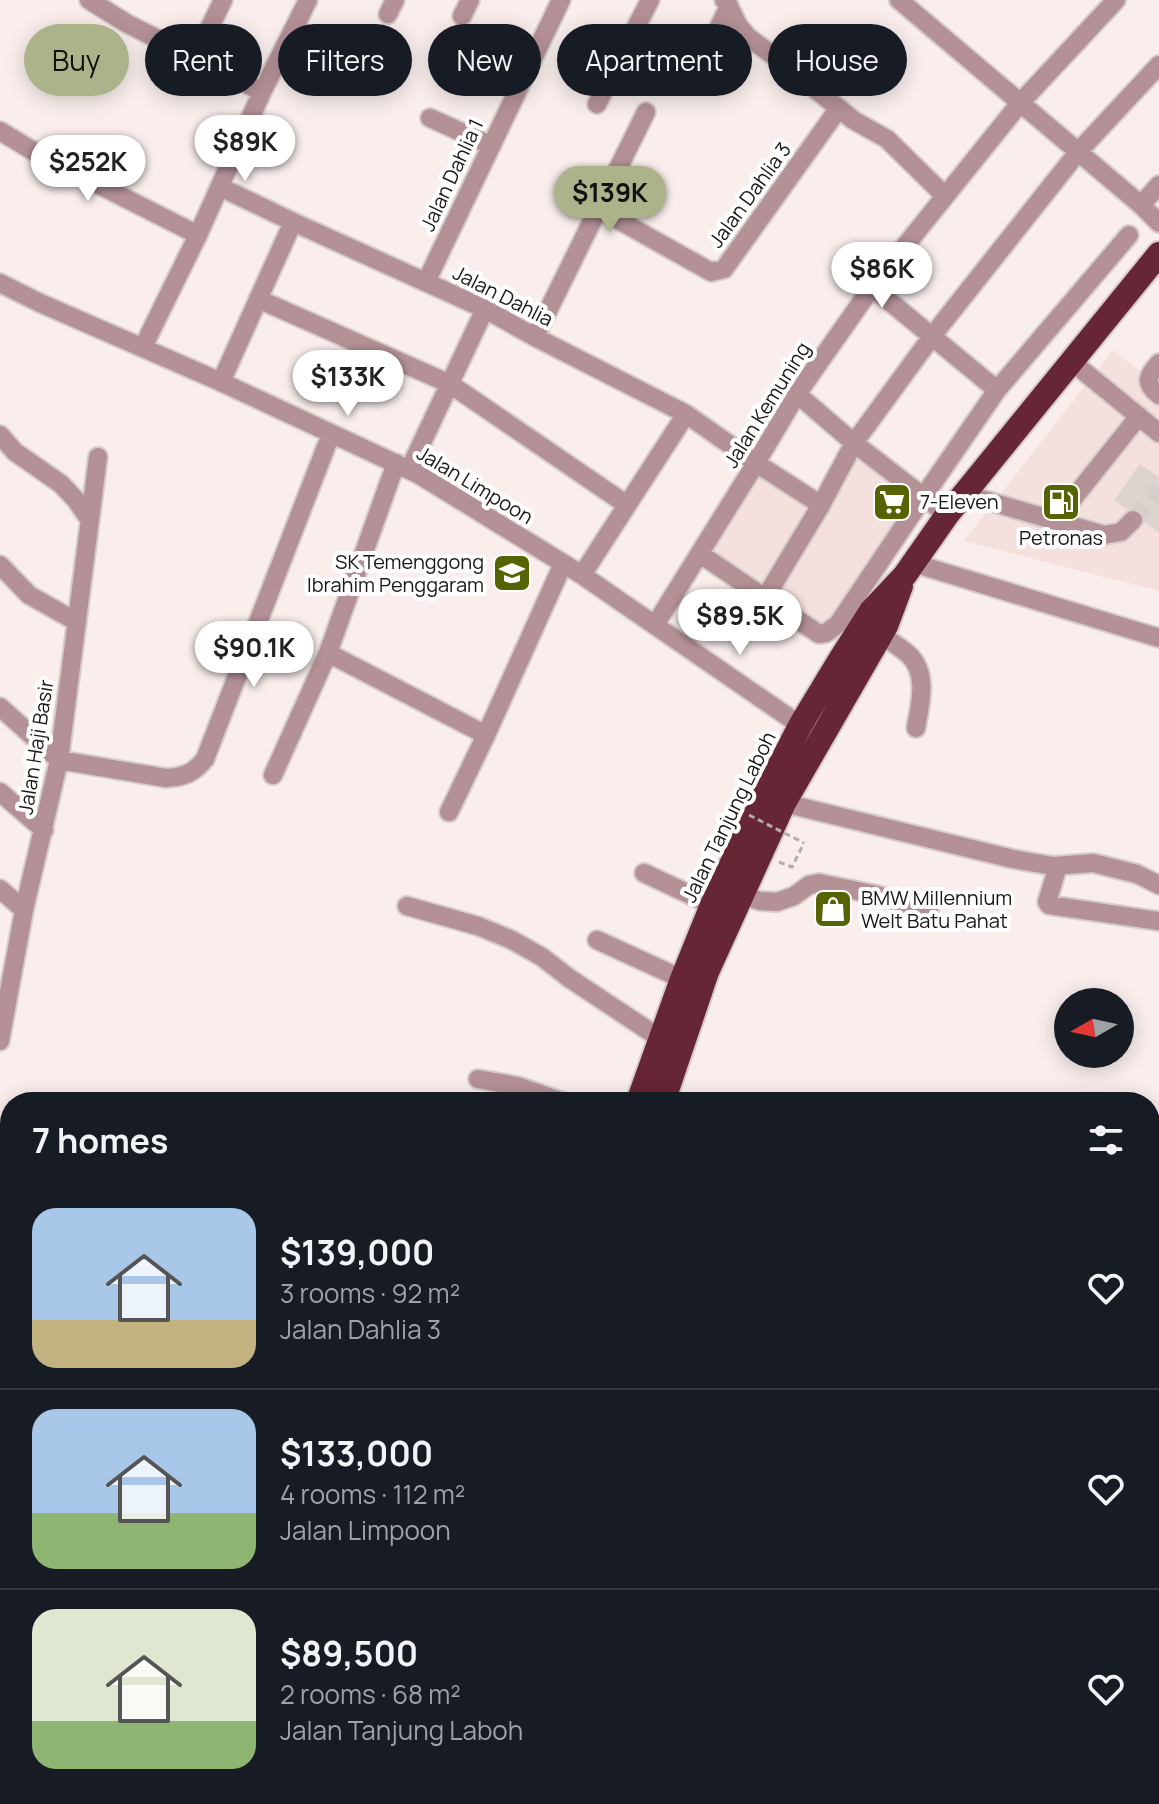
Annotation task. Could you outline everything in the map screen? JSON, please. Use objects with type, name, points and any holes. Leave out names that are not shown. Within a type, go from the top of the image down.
[{"type":"highway","name":"Jalan Tanjung Laboh","points":[[666,1092],[707,972],[784,803],[810,732],[871,611],[909,569],[947,515],[1159,254]]},
{"type":"highway","name":"Jalan Tanjung Laboh","points":[[642,1092],[682,979],[753,817],[881,635],[909,569]]},
{"type":"street","points":[[89,0],[145,33]]},
{"type":"street","points":[[211,24],[223,0]]},
{"type":"street","points":[[262,92],[308,0]]},
{"type":"street","name":"Jalan Dahlia 1","points":[[426,282],[561,0]]},
{"type":"street","points":[[597,104],[650,0]]},
{"type":"street","name":"Jalan Kemuning","points":[[655,625],[797,394],[872,287],[1021,102],[1116,0]]},
{"type":"street","points":[[718,24],[727,3]]},
{"type":"street","points":[[727,3],[748,37],[853,120],[887,139],[945,196]]},
{"type":"street","points":[[908,3],[1159,223]]},
{"type":"street","points":[[765,598],[854,443],[933,335],[1078,152],[1159,65]]},
{"type":"street","points":[[143,347],[198,235],[260,96]]},
{"type":"street","name":"Jalan Dahlia 3","points":[[599,209],[711,272],[724,269],[839,108]]},
{"type":"street","points":[[535,337],[646,112]]},
{"type":"street","points":[[430,118],[490,145]]},
{"type":"street","points":[[0,131],[38,154],[198,235]]},
{"type":"street","points":[[1141,205],[1159,185]]},
{"type":"street","name":"Jalan Dahlia","points":[[220,187],[485,309],[686,414],[821,505]]},
{"type":"street","points":[[221,382],[293,222]]},
{"type":"street","points":[[700,554],[819,634],[832,630],[997,390],[1129,235]]},
{"type":"street","name":"Jalan Limpoon","points":[[0,283],[403,466],[582,575],[810,732]]},
{"type":"street","points":[[872,287],[997,390]]},
{"type":"street","points":[[258,299],[450,384],[627,505]]},
{"type":"street","points":[[273,775],[328,653],[403,466],[450,384],[485,309]]},
{"type":"street","points":[[1071,361],[1159,433]]},
{"type":"street","points":[[1154,391],[1149,376],[1159,363]]},
{"type":"street","points":[[797,394],[947,515]]},
{"type":"street","points":[[582,575],[686,414]]},
{"type":"street","points":[[1056,520],[1139,416]]},
{"type":"street","points":[[0,707],[59,760],[166,778],[189,774],[198,767],[205,759],[331,434]]},
{"type":"street","points":[[0,435],[15,452],[61,484],[89,519]]},
{"type":"street","name":"Jalan Haji Basir","points":[[0,1041],[5,979],[59,760],[98,457]]},
{"type":"street","points":[[964,494],[1104,535],[1121,532],[1133,520]]},
{"type":"street","points":[[449,812],[563,564]]},
{"type":"street","points":[[0,565],[29,595],[77,622]]},
{"type":"street","points":[[909,569],[1159,638]]},
{"type":"street","points":[[881,635],[908,655],[917,666],[922,689],[916,728]]},
{"type":"street","points":[[328,653],[486,735]]},
{"type":"street","points":[[0,792],[44,830]]},
{"type":"street","points":[[784,803],[1013,859],[1058,866],[1093,863],[1137,874],[1159,885]]},
{"type":"street","points":[[1058,866],[1047,902],[1052,907],[1159,921]]},
{"type":"street","points":[[644,873],[712,905]]},
{"type":"street","points":[[742,895],[777,902],[819,883],[929,909]]},
{"type":"street","points":[[0,889],[24,910]]},
{"type":"street","points":[[407,906],[478,926],[512,940],[542,957],[661,1039]]},
{"type":"street","points":[[597,940],[682,979]]},
{"type":"street","points":[[478,1079],[534,1092]]},
{"type":"path","points":[[749,815],[804,843],[792,867]]},
{"type":"shaded area","points":[[1113,350],[1143,373],[1159,355],[1159,591],[964,541]]},
{"type":"shaded area","points":[[853,436],[929,495],[828,637],[693,555],[754,455],[819,499]]},
{"type":"building","points":[[1140,464],[1159,477],[1159,533],[1114,500]]},
{"type":"tunnel","points":[[1133,520],[1159,489]]},
{"type":"place","name":"7-Eleven","points":[[892,502]]},
{"type":"place","name":"Petronas","points":[[1061,502]]},
{"type":"place","name":"SK Temenggong Ibrahim Penggaram","points":[[512,573]]},
{"type":"place","name":"BMW Millennium Welt Batu Pahat","points":[[833,909]]}]
